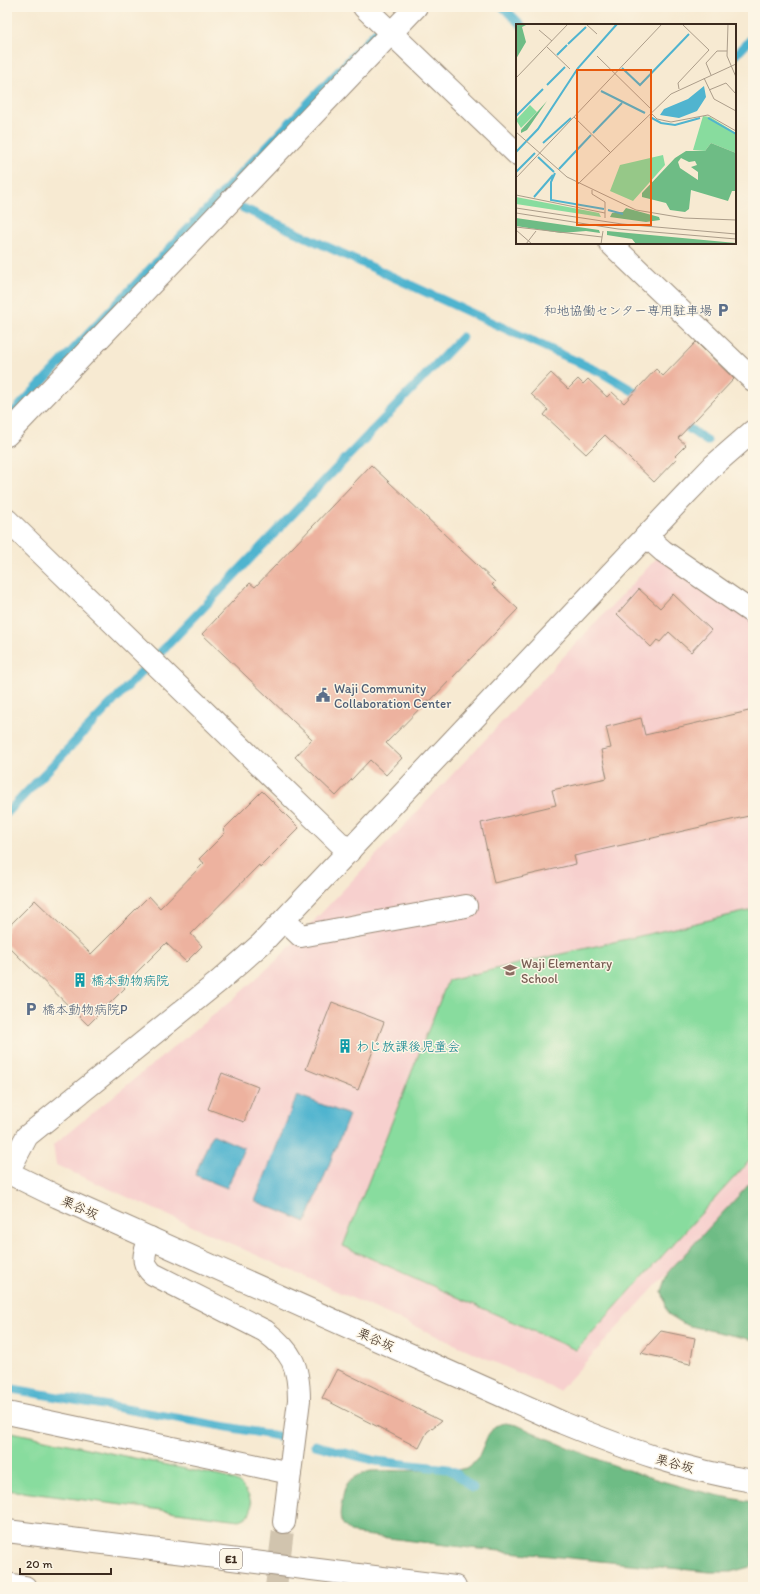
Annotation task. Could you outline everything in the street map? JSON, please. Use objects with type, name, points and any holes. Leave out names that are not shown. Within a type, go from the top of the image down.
[{"type":"main road","points":[[364,7],[516,153]]},
{"type":"main road","points":[[7,435],[416,7]]},
{"type":"main road","points":[[611,244],[753,380]]},
{"type":"main road","points":[[8,1172],[27,1136],[224,978],[256,949],[646,536],[714,465],[753,430]]},
{"type":"main road","points":[[7,520],[349,852]]},
{"type":"main road","points":[[646,536],[663,551],[753,613]]},
{"type":"main road","points":[[284,920],[301,936],[466,906]]},
{"type":"main road","name":"栗谷坂","points":[[8,1172],[58,1197],[606,1441],[695,1469],[753,1481]]},
{"type":"main road","points":[[150,1238],[145,1250],[144,1259],[146,1268],[153,1274],[265,1331],[281,1344],[293,1360],[299,1379],[299,1400],[284,1522]]},
{"type":"main road","points":[[7,1413],[290,1473]]},
{"type":"main road","name":"E1","points":[[7,1531],[454,1587]]},
{"type":"main road","points":[[7,1584],[25,1587]]},
{"type":"shaded area","name":"Waji Elementary School","points":[[669,545],[753,602],[753,1180],[559,1391],[56,1165],[53,1145],[232,1000],[277,960]]},
{"type":"green space","points":[[753,910],[753,1157],[576,1350],[343,1246],[448,980]]},
{"type":"green space","points":[[753,1180],[753,1340],[686,1325],[668,1314],[662,1291],[669,1271]]},
{"type":"green space","points":[[505,1423],[517,1425],[574,1450],[633,1472],[692,1489],[753,1502],[753,1566],[731,1572],[710,1572],[470,1548],[356,1534],[343,1525],[340,1513],[345,1488],[349,1481],[355,1477],[371,1471],[457,1470],[470,1467],[478,1458],[488,1435],[495,1426]]},
{"type":"green space","points":[[7,1431],[228,1478],[237,1482],[244,1488],[250,1499],[251,1509],[245,1518],[239,1520],[7,1490]]},
{"type":"water","points":[[297,1095],[349,1115],[306,1222],[255,1201]]},
{"type":"water","points":[[212,1134],[244,1148],[227,1188],[195,1175]]},
{"type":"building","points":[[696,342],[734,379],[678,438],[686,445],[675,456],[677,458],[654,482],[605,435],[586,454],[544,415],[548,410],[531,394],[551,373],[568,389],[578,379],[583,384],[588,379],[607,397],[612,392],[624,403],[656,369],[663,376]]},
{"type":"building","points":[[371,465],[495,582],[492,585],[518,609],[430,701],[428,700],[386,743],[402,758],[386,775],[370,760],[336,796],[295,757],[312,739],[202,634],[250,583],[255,587]]},
{"type":"building","points":[[639,589],[660,608],[673,594],[711,630],[691,652],[669,632],[660,642],[657,640],[651,647],[617,614]]},
{"type":"building","points":[[753,710],[753,815],[574,856],[576,864],[494,883],[481,823],[556,805],[552,790],[607,778],[601,750],[611,748],[606,727],[641,718],[645,735]]},
{"type":"building","points":[[262,791],[299,828],[260,867],[259,865],[191,934],[202,946],[186,962],[166,943],[123,986],[125,988],[88,1025],[7,945],[7,928],[35,900],[91,954],[149,896],[160,908],[204,863],[199,859],[225,833],[223,830]]},
{"type":"building","name":"わじ放課後児童会","points":[[332,1002],[384,1022],[358,1090],[306,1069]]},
{"type":"building","points":[[222,1073],[258,1087],[244,1122],[208,1109]]},
{"type":"building","points":[[661,1331],[695,1338],[690,1364],[641,1353]]},
{"type":"building","points":[[337,1369],[441,1421],[427,1432],[419,1448],[322,1398]]},
{"type":"waterway","points":[[503,7],[520,24]]},
{"type":"waterway","points":[[7,419],[376,32]]},
{"type":"waterway","points":[[736,55],[753,37]]},
{"type":"waterway","points":[[243,208],[604,374],[645,398]]},
{"type":"waterway","points":[[157,656],[462,337]]},
{"type":"waterway","points":[[678,421],[707,441]]},
{"type":"waterway","points":[[7,813],[147,666]]},
{"type":"waterway","points":[[7,1388],[278,1436]]},
{"type":"waterway","points":[[315,1445],[376,1461],[448,1469],[454,1472],[473,1488]]},
{"type":"tunnel","points":[[276,1587],[284,1522]]},
{"type":"place","name":"和地協働センター専用駐車場","points":[[723,310]]},
{"type":"place","name":"Waji Community Collaboration Center","points":[[323,695]]},
{"type":"place","name":"Waji Elementary School","points":[[510,970]]},
{"type":"place","name":"橋本動物病院","points":[[80,980]]},
{"type":"place","name":"橋本動物病院P","points":[[31,1009]]},
{"type":"place","name":"わじ放課後児童会","points":[[345,1046]]}]
